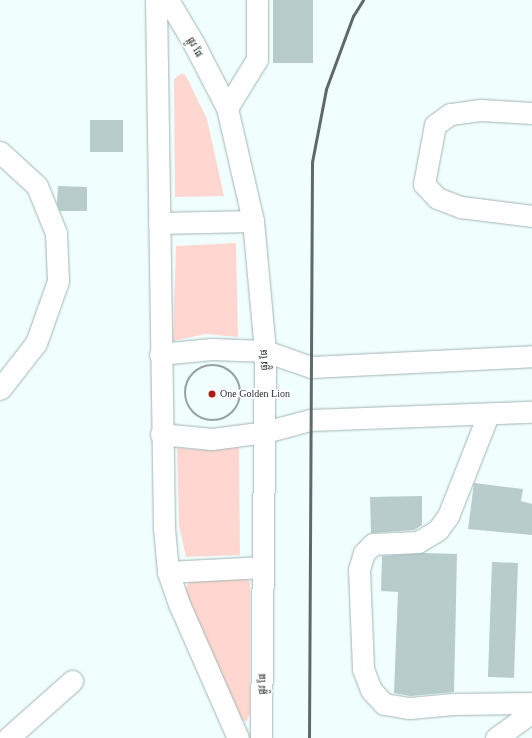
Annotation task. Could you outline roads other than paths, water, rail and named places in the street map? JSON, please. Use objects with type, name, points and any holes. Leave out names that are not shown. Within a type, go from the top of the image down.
[{"type":"street","points":[[156,0],[161,434],[164,528],[168,572],[180,606],[238,738]]},
{"type":"street","name":"ផ្លូវ ផែ","points":[[168,0],[194,44],[227,108],[253,221],[264,351],[265,432],[261,738]]},
{"type":"street","points":[[227,108],[257,59],[257,0]]},
{"type":"street","points":[[532,113],[480,110],[450,114],[435,125],[424,184],[437,198],[461,207],[532,216]]},
{"type":"street","points":[[0,152],[37,186],[56,233],[58,281],[36,343],[0,389]]},
{"type":"street","points":[[159,223],[253,221]]},
{"type":"street","points":[[160,354],[212,349],[264,351],[311,367],[532,356]]},
{"type":"street","points":[[161,434],[212,439],[265,432],[310,420],[488,415],[532,412]]},
{"type":"street","points":[[488,415],[448,516],[438,530],[418,542],[373,544],[364,553],[359,569],[363,669],[371,690],[384,704],[410,708],[453,704],[532,703]]},
{"type":"street","points":[[168,572],[263,567]]},
{"type":"street","points":[[8,738],[72,681]]},
{"type":"street","points":[[496,738],[532,712]]},
{"type":"railway","points":[[309,738],[312,162],[326,89],[353,16],[363,0]]},
{"type":"place","name":"One Golden Lion","points":[[212,394]]}]
